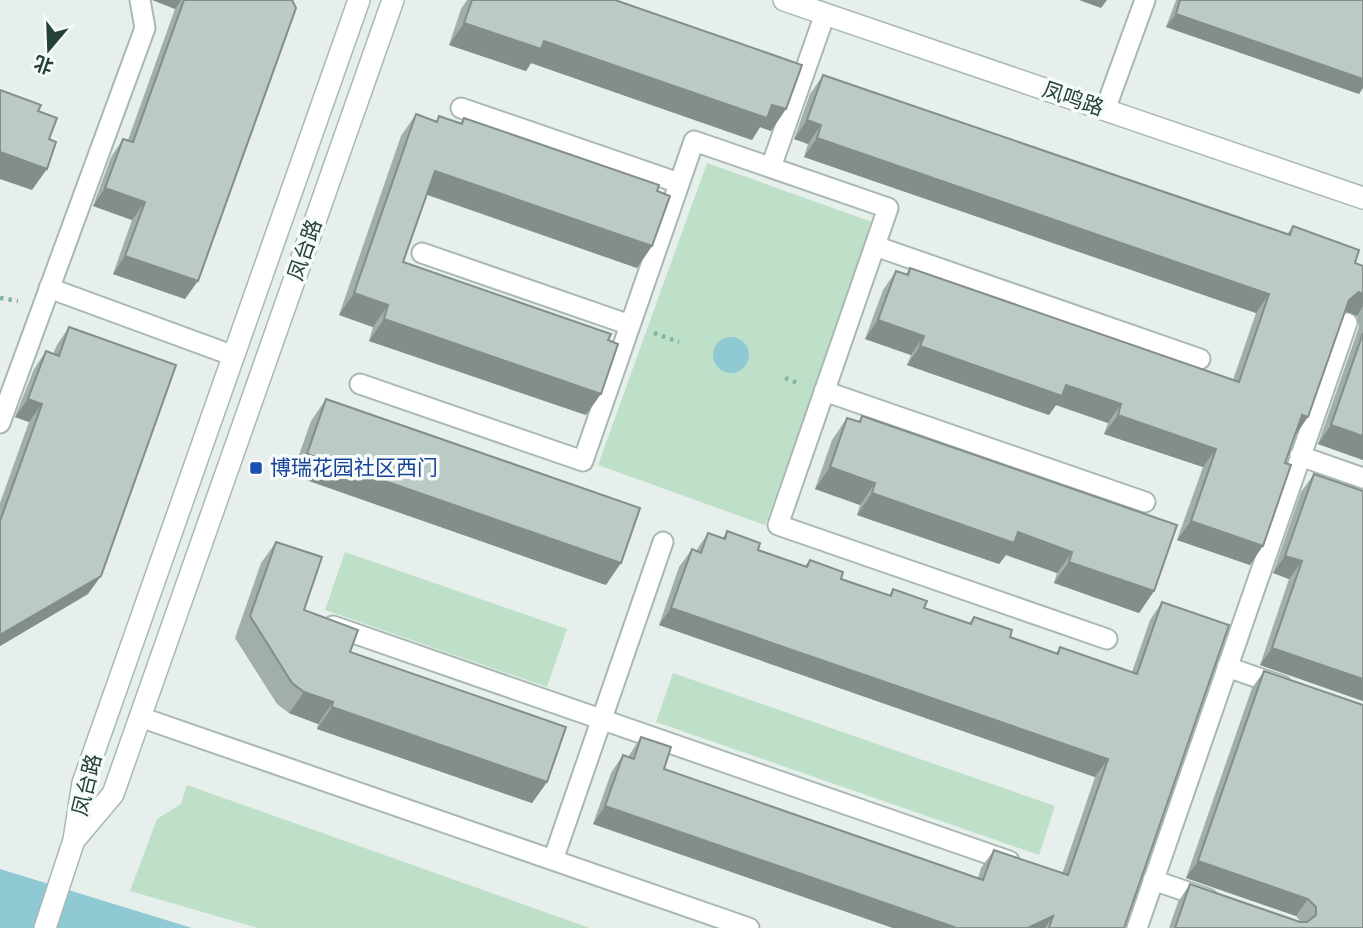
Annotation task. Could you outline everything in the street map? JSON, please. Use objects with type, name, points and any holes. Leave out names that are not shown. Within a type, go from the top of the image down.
[{"type":"street","name":"凤台路","points":[[74,840],[83,783],[359,0]]},
{"type":"street","name":"凤台路","points":[[74,840],[113,794],[393,0]]},
{"type":"street","name":"凤鸣路","points":[[783,0],[1363,198]]},
{"type":"street","points":[[45,928],[74,840]]},
{"type":"lane","points":[[0,423],[145,28],[140,0]]},
{"type":"lane","points":[[1105,110],[1145,0]]},
{"type":"lane","points":[[771,167],[825,14]]},
{"type":"lane","points":[[461,108],[679,183]]},
{"type":"lane","points":[[360,384],[583,461],[694,141],[771,167],[888,208],[778,525],[1107,639]]},
{"type":"lane","points":[[875,246],[1200,359]]},
{"type":"lane","points":[[422,253],[630,325]]},
{"type":"lane","points":[[50,288],[234,356]]},
{"type":"lane","points":[[1137,928],[1347,323]]},
{"type":"lane","points":[[824,391],[1145,502]]},
{"type":"lane","points":[[1300,456],[1363,478]]},
{"type":"lane","points":[[553,860],[663,542]]},
{"type":"lane","points":[[318,621],[1009,860]]},
{"type":"lane","points":[[1227,667],[1301,692]]},
{"type":"lane","points":[[140,717],[749,928]]},
{"type":"lane","points":[[1153,880],[1229,906]]},
{"type":"green space","points":[[707,163],[875,223],[765,525],[598,465]]},
{"type":"green space","points":[[345,552],[567,629],[547,687],[325,610]]},
{"type":"green space","points":[[673,673],[1055,806],[1039,855],[656,722]]},
{"type":"green space","points":[[187,785],[590,928],[258,928],[130,891],[157,819],[181,804]]},
{"type":"water","points":[[731,337],[744,342],[749,355],[744,368],[731,373],[718,368],[713,355],[718,342]]},
{"type":"water","points":[[0,869],[192,928],[0,928]]},
{"type":"building","points":[[184,0],[292,0],[296,8],[198,281],[125,256],[145,202],[105,188],[123,139],[133,142]]},
{"type":"building","points":[[472,0],[615,0],[802,65],[786,109],[772,105],[767,118],[544,41],[541,49],[464,23]]},
{"type":"building","points":[[1180,0],[1363,0],[1363,79],[1176,14]]},
{"type":"building","points":[[823,75],[1290,235],[1293,226],[1359,250],[1355,263],[1363,266],[1363,294],[1359,292],[1349,300],[1308,417],[1302,415],[1285,463],[1291,465],[1263,546],[1191,521],[1216,449],[1118,415],[1121,404],[1066,385],[1062,396],[920,346],[924,336],[878,320],[896,271],[908,275],[910,268],[1239,382],[1269,294],[817,138],[821,125],[807,120]]},
{"type":"building","points":[[0,90],[41,105],[38,111],[57,118],[49,139],[56,142],[47,169],[0,152]]},
{"type":"building","points":[[416,114],[437,122],[439,116],[462,124],[464,118],[659,185],[657,191],[670,196],[652,246],[435,171],[403,262],[611,334],[608,340],[618,344],[601,394],[384,319],[388,305],[354,293]]},
{"type":"building","points":[[69,327],[176,365],[101,576],[0,635],[0,521],[42,404],[28,399],[46,351],[59,356]]},
{"type":"building","points":[[1363,333],[1363,436],[1331,425]]},
{"type":"building","points":[[326,399],[640,508],[621,563],[307,454]]},
{"type":"building","points":[[862,416],[1177,525],[1154,591],[1069,562],[1072,552],[1018,532],[1014,543],[872,493],[875,483],[830,467],[847,418],[860,422]]},
{"type":"building","points":[[1314,474],[1363,491],[1363,679],[1272,648],[1302,561],[1285,556]]},
{"type":"building","points":[[727,531],[760,543],[758,550],[807,567],[810,560],[843,572],[841,579],[891,596],[893,589],[927,601],[924,608],[971,624],[974,617],[1012,630],[1010,637],[1058,654],[1060,647],[1137,674],[1162,602],[1229,625],[1124,928],[1049,928],[1053,916],[1028,928],[953,928],[605,806],[623,755],[634,759],[641,737],[671,747],[664,769],[983,880],[994,850],[1068,875],[1108,759],[671,608],[692,549],[701,553],[708,533],[725,539]]},
{"type":"building","points":[[276,542],[322,557],[304,610],[358,630],[350,652],[566,727],[547,782],[332,707],[333,702],[304,692],[292,683],[250,616]]},
{"type":"building","points":[[1264,671],[1363,705],[1363,928],[1175,928],[1190,884],[1300,922],[1307,922],[1316,915],[1316,907],[1308,899],[1198,861]]},
{"type":"place","name":"博瑞花园社区西门","points":[[256,468]]}]
